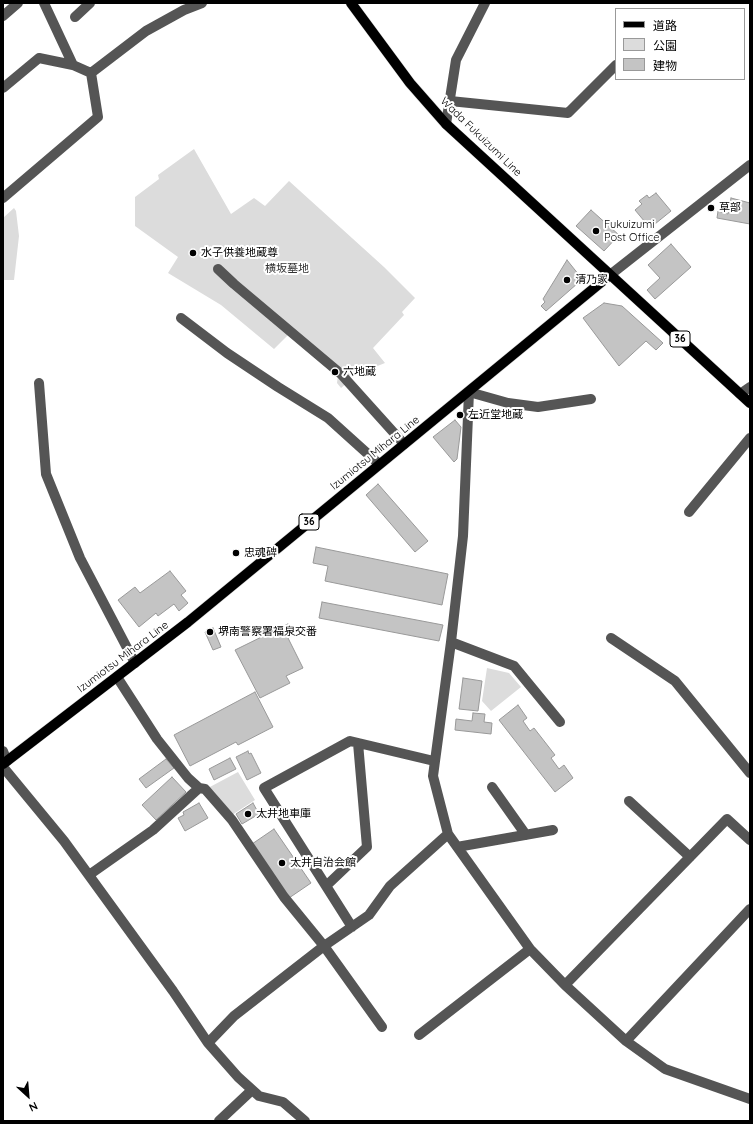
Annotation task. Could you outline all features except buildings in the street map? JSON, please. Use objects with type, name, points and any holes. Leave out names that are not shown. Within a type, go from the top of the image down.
[{"type":"main road","name":"Wada Fukuizumi Line","points":[[351,3],[410,84],[446,124],[610,275]]},
{"type":"main road","name":"Izumiotsu Mihara Line","points":[[4,764],[188,622],[378,464],[469,392],[610,275]]},
{"type":"main road","name":"36","points":[[610,275],[750,403]]},
{"type":"street","points":[[3,16],[18,3]]},
{"type":"street","points":[[44,3],[74,65]]},
{"type":"street","points":[[74,17],[90,3]]},
{"type":"street","points":[[91,73],[146,31],[184,10],[202,3]]},
{"type":"street","points":[[446,124],[456,60],[485,3]]},
{"type":"street","points":[[3,88],[39,58],[74,65],[91,73]]},
{"type":"street","points":[[450,101],[568,113],[615,66]]},
{"type":"street","points":[[3,198],[98,117],[91,73]]},
{"type":"street","points":[[610,275],[750,165]]},
{"type":"street","points":[[218,268],[234,284],[341,374],[404,444]]},
{"type":"street","points":[[181,318],[227,353],[328,418],[378,464]]},
{"type":"street","points":[[39,383],[46,474],[80,558],[135,663]]},
{"type":"street","points":[[740,394],[750,386]]},
{"type":"street","points":[[591,399],[538,407],[508,403],[469,392],[463,536],[451,642],[433,776],[448,834],[530,949],[565,985],[626,1041],[665,1069],[750,1099]]},
{"type":"street","points":[[689,512],[750,438]]},
{"type":"street","points":[[611,638],[675,681],[750,773]]},
{"type":"street","points":[[451,642],[514,666],[560,722]]},
{"type":"street","points":[[117,677],[158,739],[188,778],[199,788],[205,789],[232,820],[284,897],[324,946],[382,1027]]},
{"type":"street","points":[[352,927],[264,788],[350,741],[434,761]]},
{"type":"street","points":[[326,886],[368,847],[358,742]]},
{"type":"street","points":[[3,751],[4,764],[64,841],[173,991],[208,1043],[238,1077],[259,1096],[283,1102],[305,1121]]},
{"type":"street","points":[[492,787],[526,835]]},
{"type":"street","points":[[88,875],[153,830],[199,788]]},
{"type":"street","points":[[628,801],[690,858]]},
{"type":"street","points":[[565,985],[727,819],[750,840]]},
{"type":"street","points":[[457,847],[554,830]]},
{"type":"street","points":[[208,1043],[234,1016],[324,946],[369,915],[390,886],[448,834]]},
{"type":"street","points":[[626,1041],[750,909]]},
{"type":"street","points":[[419,1035],[530,949]]},
{"type":"street","points":[[219,1121],[252,1090]]},
{"type":"green space","name":"横坂墓地","points":[[194,149],[231,214],[254,198],[265,206],[289,181],[384,267],[415,298],[402,312],[404,315],[373,348],[385,363],[350,377],[347,383],[341,388],[337,383],[338,375],[288,335],[274,349],[221,305],[168,273],[178,257],[135,226],[135,197],[159,179],[158,175]]},
{"type":"green space","points":[[14,208],[16,211],[19,236],[14,280],[3,280],[3,218]]},
{"type":"green space","points":[[487,668],[509,673],[521,687],[491,711],[482,701]]},
{"type":"green space","points":[[238,772],[255,800],[232,815],[208,788]]},
{"type":"place","name":"草部","points":[[711,208]]},
{"type":"place","name":"Fukuizumi Post Office","points":[[596,231]]},
{"type":"place","name":"水子供養地蔵尊","points":[[193,253]]},
{"type":"place","name":"清乃家","points":[[567,280]]},
{"type":"place","name":"六地蔵","points":[[335,372]]},
{"type":"place","name":"左近堂地蔵","points":[[460,415]]},
{"type":"place","name":"忠魂碑","points":[[236,553]]},
{"type":"place","name":"堺南警察署福泉交番","points":[[210,632]]},
{"type":"place","name":"太井地車庫","points":[[248,814]]},
{"type":"place","name":"太井自治会館","points":[[282,863]]}]
